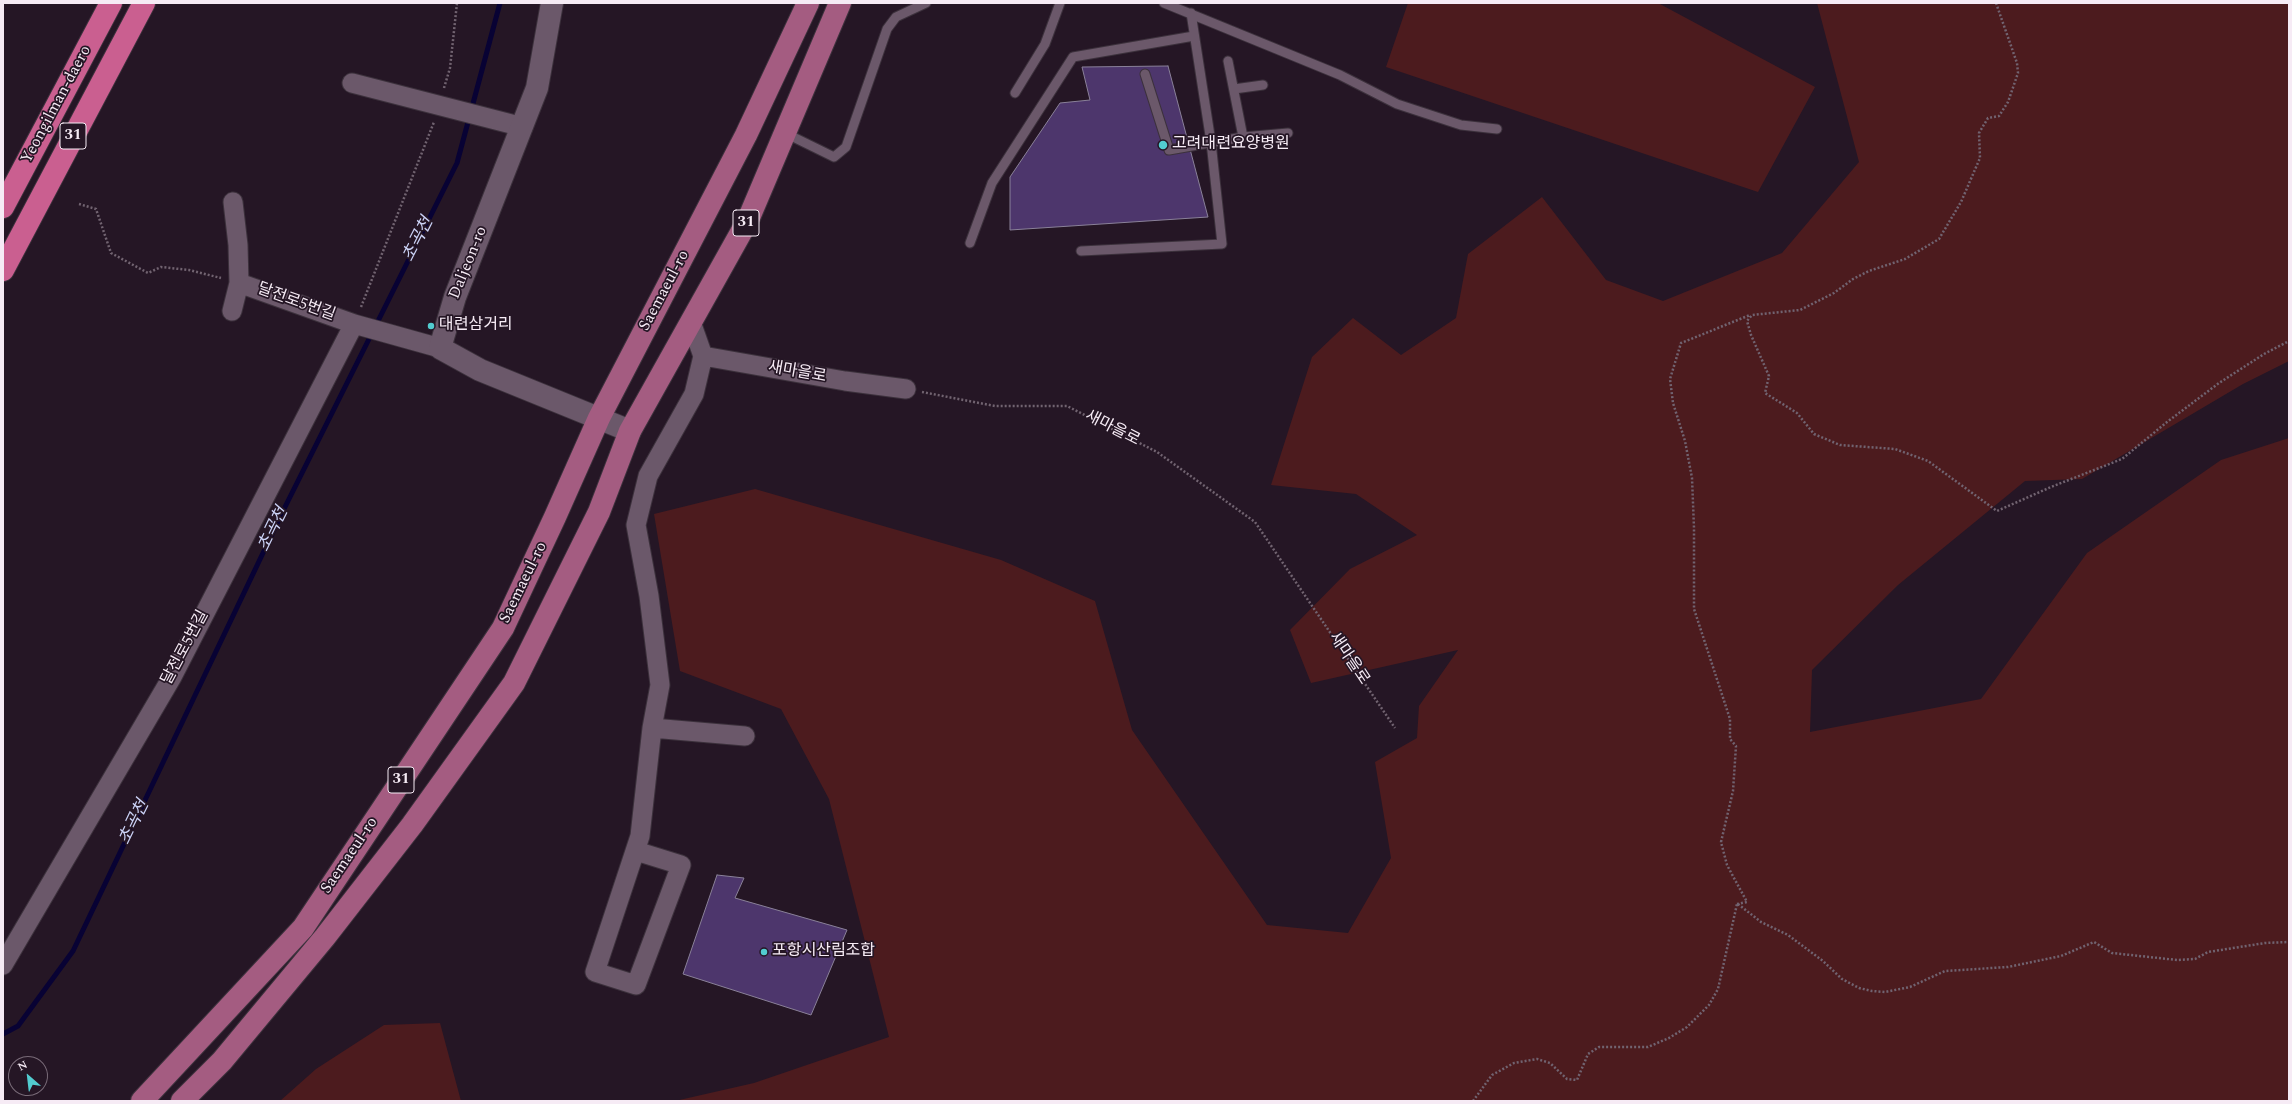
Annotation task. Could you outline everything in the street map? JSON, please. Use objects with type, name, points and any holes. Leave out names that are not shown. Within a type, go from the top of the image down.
[{"type":"highway","name":"Yeongilman-daero","points":[[3,207],[111,3]]},
{"type":"highway","name":"Yeongilman-daero","points":[[3,270],[144,3]]},
{"type":"main road","name":"Saemaeul-ro","points":[[142,1101],[302,928],[502,628],[555,517],[599,418],[746,135],[808,3]]},
{"type":"main road","name":"Saemaeul-ro","points":[[182,1101],[222,1061],[325,938],[412,826],[514,683],[599,512],[630,431],[748,220],[840,3]]},
{"type":"street","name":"Daljeon-ro","points":[[440,348],[455,297],[518,126],[537,88],[552,3]]},
{"type":"street","points":[[352,83],[518,126]]},
{"type":"street","points":[[232,311],[239,283],[238,245],[233,202]]},
{"type":"street","name":"달전로5번길","points":[[239,283],[358,325],[440,348]]},
{"type":"street","points":[[636,850],[681,865],[636,985],[595,972],[636,850],[652,728],[660,684],[649,596],[636,525],[648,476],[694,394],[703,356],[691,322]]},
{"type":"street","name":"달전로5번길","points":[[3,964],[172,677],[358,325]]},
{"type":"street","points":[[440,348],[480,370],[630,431]]},
{"type":"street","name":"새마을로","points":[[703,356],[845,381],[906,389]]},
{"type":"street","points":[[652,728],[745,736]]},
{"type":"lane","points":[[785,133],[834,157],[846,148],[887,28],[896,17],[926,3]]},
{"type":"lane","points":[[1015,93],[1045,44],[1060,3]]},
{"type":"lane","points":[[1164,3],[1340,75],[1398,104],[1461,125],[1497,129]]},
{"type":"lane","points":[[1081,251],[1222,244],[1211,142],[1191,13]]},
{"type":"lane","points":[[970,243],[992,183],[1073,57],[1194,36]]},
{"type":"lane","points":[[1228,61],[1243,137]]},
{"type":"lane","points":[[1145,74],[1168,150],[1243,137],[1288,133]]},
{"type":"lane","points":[[1234,89],[1263,85]]},
{"type":"path","points":[[358,325],[431,130],[446,107],[458,3]]},
{"type":"path","points":[[1737,904],[1748,902],[1726,865],[1721,842],[1733,790],[1736,746],[1730,740],[1730,720],[1694,609],[1694,528],[1692,478],[1685,441],[1673,403],[1670,379],[1680,343],[1752,315],[1800,310],[1834,293],[1858,276],[1905,259],[1939,239],[1961,202],[1980,158],[1979,133],[1988,118],[1999,116],[2008,102],[2018,73],[2017,63],[1996,3]]},
{"type":"path","points":[[79,204],[96,209],[111,253],[148,273],[162,266],[189,270],[239,283]]},
{"type":"path","points":[[1752,315],[1747,320],[1751,335],[1769,376],[1765,393],[1797,413],[1814,434],[1840,445],[1895,449],[1928,461],[1997,511],[2051,487],[2122,459],[2167,422],[2219,383],[2264,354],[2289,341]]},
{"type":"path","name":"새마을로","points":[[906,389],[995,406],[1068,406],[1157,452],[1255,522],[1395,728]]},
{"type":"path","points":[[1737,904],[1761,922],[1788,935],[1823,961],[1842,979],[1859,988],[1885,992],[1910,987],[1945,971],[2008,967],[2061,956],[2094,942],[2112,953],[2177,960],[2195,959],[2208,952],[2265,943],[2289,942]]},
{"type":"path","points":[[1473,1101],[1492,1075],[1514,1063],[1537,1059],[1550,1063],[1567,1079],[1577,1080],[1588,1054],[1599,1047],[1648,1047],[1669,1038],[1686,1027],[1709,1005],[1718,989],[1737,904]]},
{"type":"shaded area","points":[[1408,3],[1658,3],[1815,87],[1758,192],[1386,67]]},
{"type":"shaded area","points":[[1817,3],[2289,3],[2289,361],[2243,384],[2082,479],[2025,481],[1898,585],[1812,670],[1810,732],[1981,699],[2087,553],[2221,460],[2289,438],[2289,1101],[675,1101],[754,1083],[889,1037],[829,799],[781,709],[680,671],[654,514],[755,489],[1001,560],[1095,601],[1132,730],[1267,925],[1348,933],[1391,858],[1375,762],[1417,738],[1419,706],[1458,650],[1311,683],[1290,630],[1350,569],[1417,535],[1356,494],[1271,485],[1312,357],[1353,318],[1401,355],[1456,318],[1468,254],[1542,197],[1606,280],[1663,301],[1782,253],[1859,162]]},
{"type":"shaded area","points":[[440,1023],[461,1101],[280,1101],[316,1069],[384,1025]]},
{"type":"building","points":[[1168,66],[1208,217],[1010,230],[1010,177],[1060,103],[1090,100],[1082,67]]},
{"type":"building","name":"포항시산림조합","points":[[717,875],[744,878],[735,898],[847,930],[811,1015],[683,974]]},
{"type":"waterway","name":"초곡천","points":[[3,1034],[18,1026],[73,951],[284,509],[457,163],[500,3]]},
{"type":"place","name":"고려대련요양병원","points":[[1163,145]]},
{"type":"place","name":"대련삼거리","points":[[431,326]]},
{"type":"place","name":"포항시산림조합","points":[[764,952]]}]
